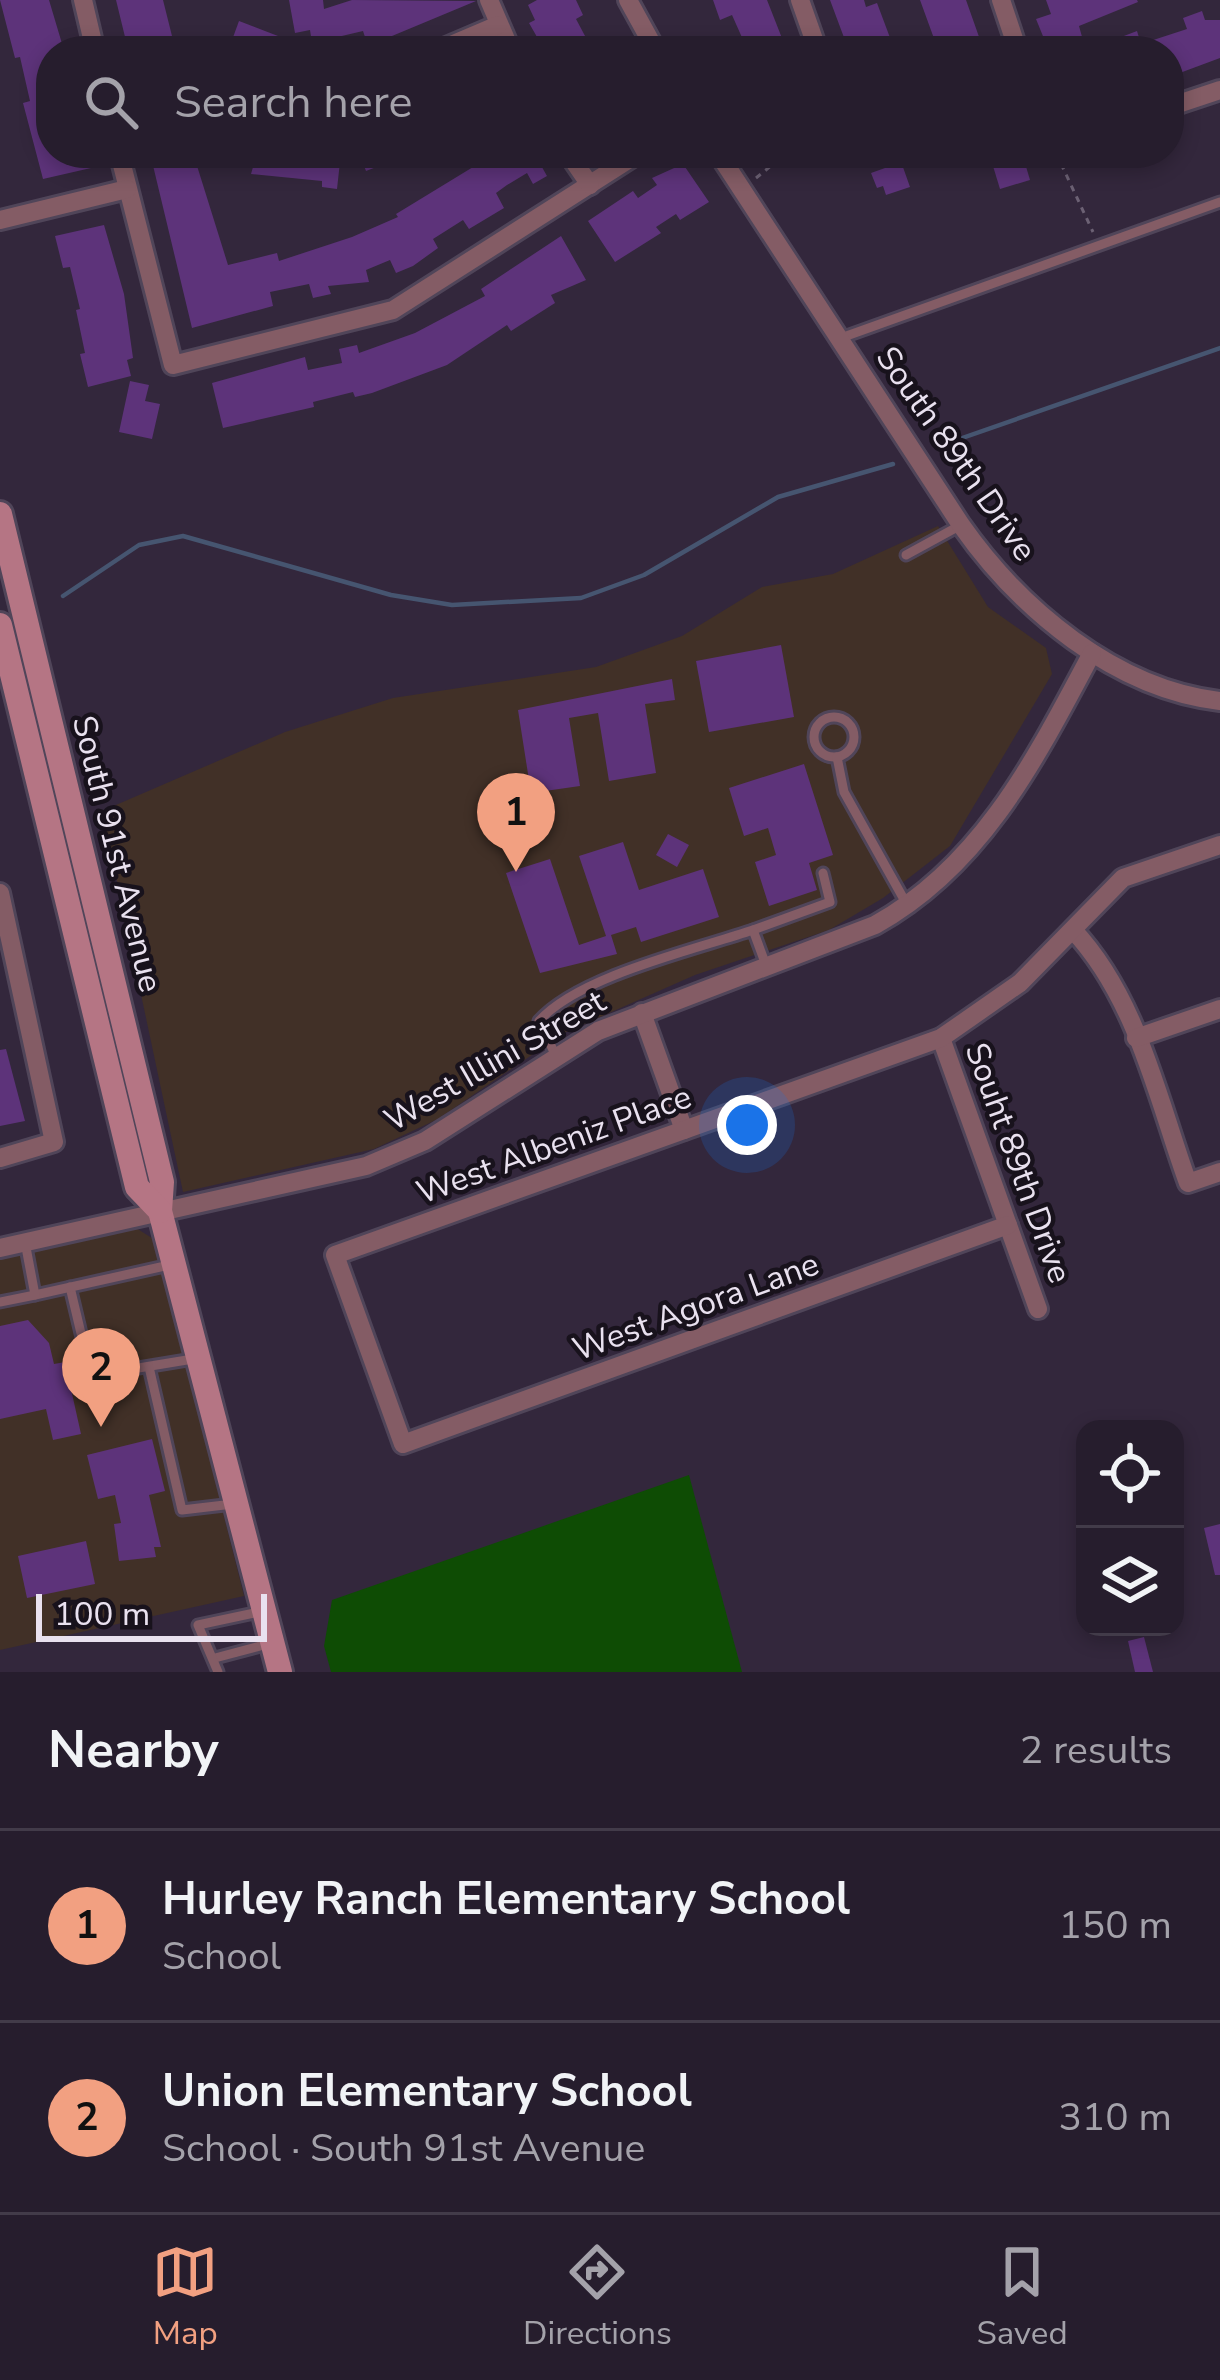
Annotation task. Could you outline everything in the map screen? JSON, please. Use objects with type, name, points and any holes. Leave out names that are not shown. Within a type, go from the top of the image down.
[{"type":"main road","name":"South 91st Avenue","points":[[0,514],[162,1181],[160,1211],[280,1672]]},
{"type":"main road","name":"South 91st Avenue","points":[[0,625],[9,703],[137,1186],[160,1211]]},
{"type":"street","points":[[83,0],[91,36]]},
{"type":"street","points":[[489,0],[504,36]]},
{"type":"street","points":[[628,0],[648,36]]},
{"type":"street","points":[[800,0],[813,36]]},
{"type":"street","points":[[1001,0],[1013,36]]},
{"type":"street","points":[[473,36],[499,25]]},
{"type":"street","points":[[1184,102],[1220,90]]},
{"type":"street","points":[[122,168],[173,365],[393,310],[616,168]]},
{"type":"street","points":[[578,168],[590,185]]},
{"type":"street","name":"South 89th Drive","points":[[728,168],[961,525],[1003,578],[1092,653],[1180,696],[1220,701]]},
{"type":"street","points":[[0,220],[127,189]]},
{"type":"street","name":"West Illini Street","points":[[0,1248],[366,1166],[425,1141],[555,1054],[642,1013],[838,942],[908,906],[975,847],[1092,653]]},
{"type":"street","name":"West Albeniz Place","points":[[403,1444],[335,1255],[941,1037],[1020,982],[1124,878],[1220,845]]},
{"type":"street","points":[[0,893],[54,1142],[0,1158]]},
{"type":"street","points":[[1073,930],[1101,960],[1136,1038],[1189,1184],[1220,1172]]},
{"type":"street","points":[[1136,1038],[1220,1009]]},
{"type":"street","points":[[642,1013],[684,1130]]},
{"type":"street","name":"Souht 89th Drive","points":[[941,1037],[1038,1309]]},
{"type":"street","name":"West Agora Lane","points":[[403,1444],[1008,1226]]},
{"type":"lane","points":[[838,339],[1220,202]]},
{"type":"lane","points":[[906,555],[961,525]]},
{"type":"lane","points":[[830,716],[848,722],[855,733],[849,752],[837,757],[823,754],[814,744],[818,723],[830,716]]},
{"type":"lane","points":[[837,757],[844,792],[863,832],[908,906]]},
{"type":"lane","points":[[555,1054],[538,1021],[553,1006],[830,902],[823,872]]},
{"type":"lane","points":[[753,930],[767,968]]},
{"type":"lane","points":[[25,1243],[35,1295]]},
{"type":"lane","points":[[0,1302],[174,1264]]},
{"type":"lane","points":[[70,1287],[92,1372],[103,1377],[198,1358]]},
{"type":"lane","points":[[149,1367],[182,1510],[237,1503]]},
{"type":"lane","points":[[218,1672],[215,1658],[203,1648],[198,1625],[264,1611]]},
{"type":"lane","points":[[215,1658],[272,1643]]},
{"type":"path","points":[[742,188],[768,168]]},
{"type":"path","points":[[1064,168],[1079,194],[1095,246]]},
{"type":"shaded area","points":[[938,526],[988,607],[1046,648],[1052,674],[950,846],[883,898],[829,930],[695,975],[564,1033],[438,1119],[374,1149],[183,1192],[102,811],[285,732],[393,698],[596,667],[682,636],[762,587],[833,574]]},
{"type":"shaded area","points":[[136,1228],[155,1240],[244,1596],[0,1650],[0,1258]]},
{"type":"green space","points":[[689,1475],[742,1672],[331,1672],[324,1646],[332,1600]]},
{"type":"building","points":[[0,0],[49,0],[60,36],[36,36],[36,152],[23,103],[30,101],[20,57],[15,58]]},
{"type":"building","points":[[116,0],[163,0],[172,36],[125,36]]},
{"type":"building","points":[[289,0],[323,0],[324,9],[352,0],[476,1],[392,36],[365,36],[363,31],[342,36],[311,36],[310,30],[295,33]]},
{"type":"building","points":[[537,0],[576,0],[583,15],[576,19],[585,36],[536,36],[529,23],[535,20],[528,5]]},
{"type":"building","points":[[713,0],[767,0],[781,36],[741,36],[732,15],[720,20]]},
{"type":"building","points":[[830,0],[864,0],[866,7],[877,3],[889,36],[843,36]]},
{"type":"building","points":[[920,0],[966,0],[979,36],[933,36]]},
{"type":"building","points":[[1046,0],[1138,2],[1079,26],[1082,36],[1043,36],[1036,19],[1051,14]]},
{"type":"building","points":[[1202,11],[1205,20],[1220,20],[1220,58],[1184,71],[1184,36],[1166,36],[1187,29],[1183,18]]},
{"type":"building","points":[[239,21],[278,36],[234,36]]},
{"type":"building","points":[[40,168],[91,168],[43,179]]},
{"type":"building","points":[[154,168],[198,168],[228,265],[277,253],[279,261],[352,237],[398,217],[396,214],[471,168],[542,168],[547,176],[533,184],[527,173],[507,185],[496,193],[504,208],[469,229],[463,220],[433,239],[438,248],[413,266],[396,273],[390,260],[366,270],[369,282],[328,286],[331,294],[313,298],[309,284],[270,292],[273,306],[192,328]]},
{"type":"building","points":[[253,168],[339,168],[337,189],[322,187],[322,181],[251,174]]},
{"type":"building","points":[[686,168],[709,202],[680,220],[676,214],[656,227],[661,233],[615,262],[588,221],[633,191],[638,198],[657,185],[652,178]]},
{"type":"building","points":[[903,168],[910,187],[886,195],[871,173]]},
{"type":"building","points":[[994,168],[1026,168],[1030,180],[1000,189]]},
{"type":"building","points":[[104,225],[124,294],[133,358],[127,360],[131,376],[88,387],[80,354],[85,353],[76,310],[80,309],[70,267],[63,268],[55,236]]},
{"type":"building","points":[[561,236],[586,280],[551,295],[555,303],[511,331],[507,325],[447,365],[372,393],[355,397],[353,392],[313,402],[314,407],[223,428],[212,383],[305,357],[308,370],[342,363],[339,349],[357,345],[359,353],[415,333],[485,296],[481,289]]},
{"type":"building","points":[[130,381],[149,385],[145,401],[160,404],[152,439],[119,432]]},
{"type":"building","points":[[781,645],[794,717],[709,732],[696,661]]},
{"type":"building","points":[[672,679],[675,700],[645,704],[656,773],[609,781],[598,713],[569,718],[580,786],[531,793],[518,710]]},
{"type":"building","points":[[804,764],[833,855],[809,863],[817,890],[769,906],[755,862],[776,855],[768,828],[744,836],[729,788]]},
{"type":"building","points":[[668,834],[689,845],[677,867],[656,855]]},
{"type":"building","points":[[623,842],[639,890],[703,869],[719,917],[641,942],[636,927],[611,935],[617,954],[540,973],[506,873],[550,859],[579,945],[606,936],[579,856]]},
{"type":"building","points":[[6,1049],[25,1121],[0,1126],[0,1050]]},
{"type":"building","points":[[28,1320],[49,1343],[54,1364],[65,1362],[81,1434],[53,1440],[46,1409],[0,1419],[0,1326]]},
{"type":"building","points":[[152,1439],[165,1491],[149,1495],[161,1547],[154,1547],[156,1557],[119,1561],[114,1524],[121,1523],[115,1495],[98,1499],[87,1455]]},
{"type":"building","points":[[1220,1524],[1220,1575],[1215,1575],[1204,1528]]},
{"type":"building","points":[[86,1541],[95,1584],[27,1598],[18,1556]]},
{"type":"building","points":[[1144,1637],[1153,1672],[1135,1672],[1128,1641]]},
{"type":"waterway","points":[[945,444],[1220,348]]},
{"type":"waterway","points":[[63,596],[139,545],[183,536],[391,595],[452,605],[581,598],[644,575],[778,497],[893,464]]},
{"type":"place","name":"Hurley Ranch Elementary School","points":[[516,872]]},
{"type":"place","name":"Union Elementary School","points":[[101,1427]]}]
